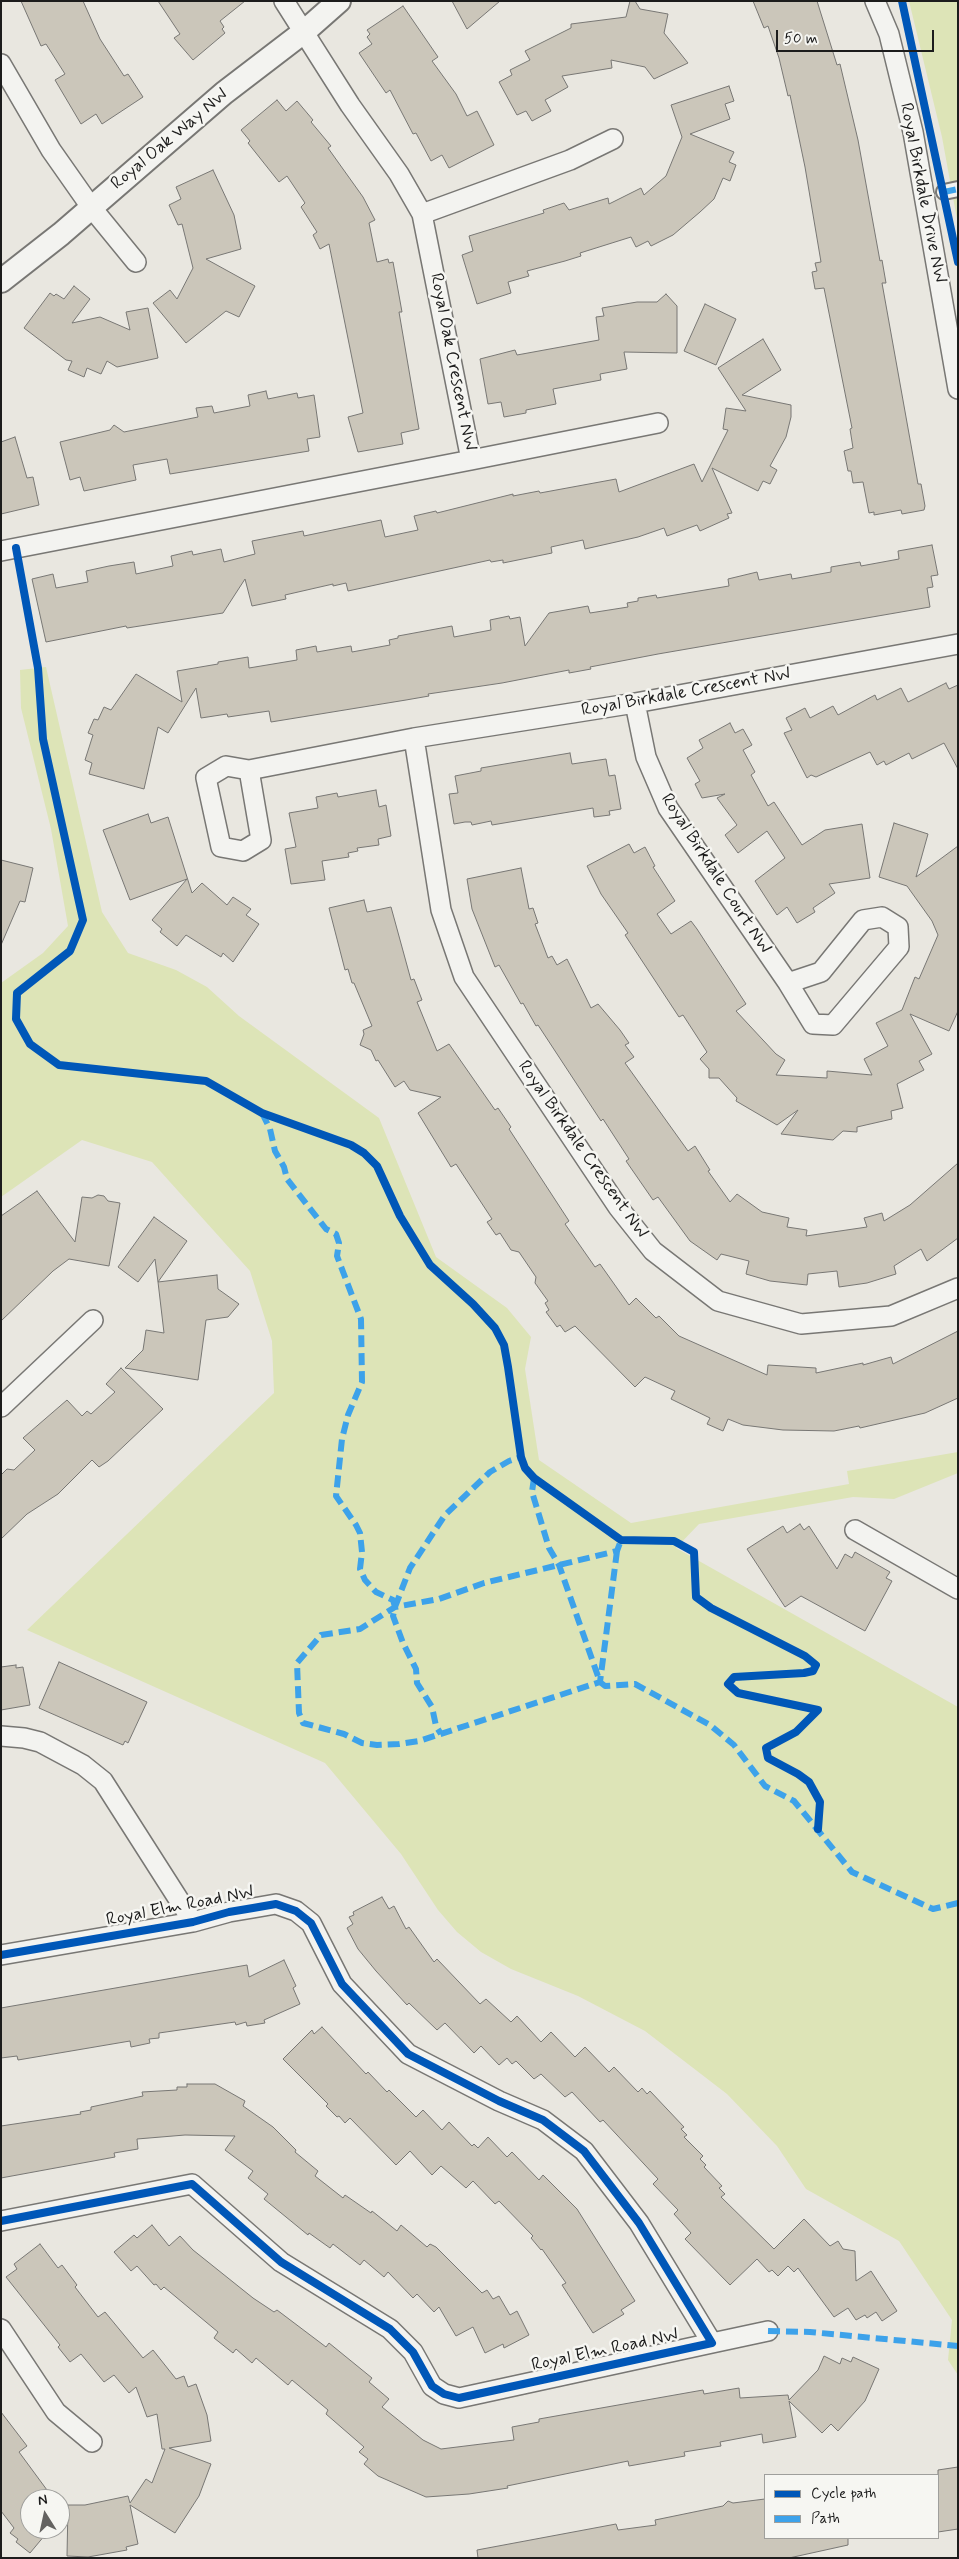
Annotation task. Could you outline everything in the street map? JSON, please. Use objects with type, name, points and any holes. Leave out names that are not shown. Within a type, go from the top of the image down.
[{"type":"street","name":"Royal Oak Crescent NW","points":[[1,551],[471,460],[422,214],[399,174],[350,105],[305,31],[284,1]]},
{"type":"street","name":"Royal Oak Way NW","points":[[1,281],[91,208],[224,94],[305,31],[339,1]]},
{"type":"street","name":"Royal Birkdale Drive NW","points":[[875,1],[889,34],[913,132],[958,389]]},
{"type":"street","points":[[1,64],[51,150],[91,208],[136,262]]},
{"type":"street","points":[[422,214],[570,160],[613,139]]},
{"type":"street","points":[[944,192],[958,189]]},
{"type":"street","points":[[471,460],[658,423]]},
{"type":"street","name":"Royal Birkdale Crescent NW","points":[[249,770],[414,738],[635,703],[958,644]]},
{"type":"street","name":"Royal Birkdale Court NW","points":[[635,703],[646,757],[668,808],[788,983],[812,1024],[833,1025],[899,947],[898,927],[882,917],[863,920],[821,972],[788,983]]},
{"type":"street","name":"Royal Birkdale Crescent NW","points":[[414,738],[441,910],[464,977],[618,1207],[652,1251],[718,1301],[801,1324],[891,1316],[958,1288]]},
{"type":"street","points":[[1,1407],[92,1320]]},
{"type":"street","points":[[855,1530],[958,1588]]},
{"type":"street","points":[[1,1736],[24,1738],[40,1742],[83,1765],[103,1781],[193,1922]]},
{"type":"street","name":"Royal Elm Road NW","points":[[1,1955],[193,1922],[229,1912],[276,1904],[296,1911],[311,1923],[342,1984],[408,2054],[499,2101],[543,2120],[584,2150],[639,2223],[712,2344]]},
{"type":"street","name":"Royal Elm Road NW","points":[[1,2220],[192,2184],[281,2262],[390,2329],[413,2352],[432,2386],[444,2394],[459,2398],[768,2331]]},
{"type":"street","points":[[1,2329],[56,2412],[92,2442]]},
{"type":"green space","points":[[909,1],[958,1],[958,225],[942,137]]},
{"type":"green space","points":[[46,667],[102,912],[128,953],[176,970],[207,987],[239,1016],[379,1118],[436,1257],[507,1308],[531,1337],[525,1369],[539,1460],[631,1523],[849,1484],[847,1471],[958,1452],[958,1473],[894,1499],[853,1497],[699,1524],[676,1548],[958,1707],[958,2375],[948,2360],[952,2320],[899,2241],[806,2189],[777,2146],[727,2094],[645,2031],[578,1996],[511,1969],[481,1952],[457,1932],[438,1910],[401,1854],[325,1763],[27,1630],[274,1393],[272,1341],[250,1271],[152,1162],[82,1140],[1,1197],[1,983],[43,953],[68,926],[51,829],[21,708],[20,670]]},
{"type":"building","points":[[21,1],[83,1],[100,39],[124,76],[128,74],[143,97],[102,124],[96,114],[81,124],[55,80],[65,74],[46,44],[41,46]]},
{"type":"building","points":[[158,1],[245,1],[220,21],[225,33],[193,60],[174,38],[180,34]]},
{"type":"building","points":[[452,1],[500,1],[467,29]]},
{"type":"building","points":[[630,1],[635,1],[640,9],[668,14],[664,33],[688,63],[654,79],[645,67],[611,60],[612,68],[562,76],[568,87],[545,100],[551,111],[532,121],[526,111],[517,115],[499,82],[512,75],[510,70],[530,60],[525,51],[571,28],[571,24],[626,17]]},
{"type":"building","points":[[753,1],[817,1],[837,65],[840,64],[858,140],[880,261],[882,260],[886,283],[882,283],[918,484],[921,484],[924,510],[902,514],[901,510],[874,515],[874,512],[869,513],[863,482],[853,483],[851,471],[848,471],[844,451],[853,448],[850,429],[852,428],[824,288],[815,289],[812,272],[817,271],[815,263],[821,262],[805,167],[790,95],[788,96],[779,58],[768,26],[764,28]]},
{"type":"building","points":[[403,6],[438,57],[432,61],[456,94],[467,116],[477,111],[494,145],[449,168],[442,155],[431,161],[416,133],[413,134],[390,90],[386,93],[359,53],[372,44],[367,37],[370,34],[367,30]]},
{"type":"building","points":[[729,86],[734,101],[725,104],[730,119],[690,134],[734,152],[729,162],[736,165],[730,181],[723,178],[714,199],[700,212],[673,235],[651,246],[648,241],[636,247],[631,237],[580,253],[581,256],[527,271],[529,276],[508,282],[511,293],[477,304],[462,255],[473,251],[469,236],[544,213],[543,210],[564,203],[569,210],[608,198],[609,204],[641,188],[644,195],[666,176],[682,137],[671,105]]},
{"type":"building","points":[[277,100],[286,111],[297,101],[313,120],[311,122],[331,146],[328,148],[363,197],[375,220],[369,223],[377,262],[388,259],[389,263],[393,262],[402,312],[399,312],[419,429],[401,433],[403,444],[358,452],[348,417],[363,413],[329,244],[320,249],[313,235],[317,232],[301,207],[305,203],[287,176],[279,182],[248,143],[250,141],[241,130]]},
{"type":"building","points":[[213,170],[234,215],[241,249],[206,259],[255,286],[239,317],[226,311],[186,343],[153,303],[170,290],[177,299],[193,268],[182,224],[178,225],[169,205],[181,199],[176,187]]},
{"type":"building","points":[[74,286],[90,299],[72,323],[100,317],[130,330],[126,312],[148,308],[158,358],[117,367],[107,361],[101,374],[87,368],[84,377],[68,370],[72,361],[66,360],[24,328],[50,293],[64,299]]},
{"type":"building","points":[[666,294],[677,306],[677,353],[624,352],[627,369],[600,374],[601,380],[553,389],[556,404],[526,410],[526,413],[504,417],[501,402],[488,404],[480,359],[515,350],[517,355],[599,340],[596,317],[604,316],[602,308],[637,302],[657,302]]},
{"type":"building","points":[[705,304],[736,319],[716,365],[684,351]]},
{"type":"building","points":[[763,339],[781,370],[742,395],[791,405],[791,417],[786,437],[770,466],[777,470],[770,484],[763,481],[758,491],[712,468],[732,513],[727,514],[729,518],[700,531],[697,525],[667,536],[664,528],[638,537],[585,549],[583,540],[551,547],[552,553],[503,563],[503,560],[491,562],[490,560],[348,591],[346,583],[333,586],[333,584],[285,595],[286,599],[252,606],[245,579],[223,613],[127,628],[126,626],[46,642],[32,579],[53,574],[56,588],[88,582],[86,571],[134,562],[136,574],[173,566],[171,556],[192,551],[193,555],[221,549],[224,562],[255,554],[252,541],[303,531],[304,536],[381,520],[385,537],[418,530],[414,516],[436,511],[437,513],[513,494],[513,496],[539,491],[540,493],[616,479],[619,492],[694,464],[702,482],[728,430],[723,429],[726,408],[746,411],[718,368]]},
{"type":"building","points":[[266,391],[268,399],[297,393],[298,398],[314,395],[320,437],[307,439],[309,451],[170,474],[167,459],[133,465],[136,480],[84,491],[80,477],[70,480],[60,442],[110,430],[114,425],[124,432],[198,417],[196,408],[212,406],[214,413],[250,406],[248,395]]},
{"type":"building","points":[[15,437],[27,478],[33,477],[39,505],[1,514],[1,442]]},
{"type":"building","points":[[932,545],[938,575],[931,576],[933,587],[927,588],[930,607],[658,654],[569,673],[569,670],[502,683],[428,694],[429,696],[271,722],[269,711],[228,717],[227,714],[201,718],[196,688],[168,733],[158,727],[144,789],[89,774],[92,763],[85,760],[93,735],[88,733],[94,719],[98,720],[104,707],[111,710],[136,674],[182,702],[177,671],[218,664],[218,662],[248,657],[249,668],[297,660],[296,650],[316,646],[317,652],[351,646],[352,652],[390,645],[389,640],[398,638],[398,636],[452,626],[454,637],[491,630],[490,620],[509,616],[510,619],[520,617],[525,646],[549,613],[588,606],[590,613],[628,607],[627,603],[638,601],[638,598],[656,595],[657,598],[729,586],[728,579],[757,572],[759,580],[791,574],[792,579],[831,572],[831,567],[860,562],[861,566],[899,559],[898,551]]},
{"type":"building","points":[[946,683],[949,689],[958,685],[958,769],[944,743],[912,759],[909,753],[886,765],[884,761],[877,765],[870,752],[816,777],[811,775],[807,778],[784,733],[792,730],[786,718],[805,708],[810,718],[833,706],[838,715],[875,695],[877,700],[901,688],[908,702]]},
{"type":"building","points":[[730,723],[735,733],[743,729],[752,745],[743,750],[755,772],[751,775],[768,806],[774,802],[802,845],[825,830],[862,824],[870,878],[829,884],[835,893],[813,908],[815,912],[797,923],[787,907],[777,915],[755,881],[785,858],[767,831],[738,853],[725,835],[737,825],[717,798],[725,794],[702,798],[695,784],[700,781],[687,758],[703,748],[699,740]]},
{"type":"building","points":[[570,753],[572,764],[606,759],[609,776],[615,775],[621,809],[609,811],[610,815],[594,817],[593,808],[492,825],[491,821],[472,825],[471,822],[454,824],[449,794],[458,793],[455,776],[481,771],[481,768]]},
{"type":"building","points":[[376,790],[379,807],[386,805],[391,836],[378,839],[379,845],[357,848],[358,851],[348,853],[349,857],[322,861],[325,880],[291,884],[285,849],[296,847],[289,813],[318,808],[316,797],[337,793],[338,797]]},
{"type":"building","points":[[148,814],[151,823],[168,817],[192,893],[202,883],[227,905],[233,897],[251,909],[246,915],[259,924],[233,962],[223,953],[221,957],[186,935],[177,946],[160,932],[162,929],[152,920],[187,879],[130,900],[103,830]]},
{"type":"building","points":[[894,823],[928,834],[916,877],[958,846],[958,1011],[949,1031],[910,1014],[932,1054],[919,1061],[924,1070],[897,1084],[903,1108],[891,1111],[892,1119],[857,1127],[857,1132],[843,1131],[833,1140],[781,1134],[798,1110],[777,1125],[736,1101],[737,1098],[719,1078],[709,1078],[709,1069],[700,1059],[707,1052],[683,1015],[679,1017],[625,935],[628,933],[601,894],[587,866],[629,844],[634,853],[645,847],[655,866],[653,867],[675,901],[657,914],[671,934],[691,921],[697,929],[746,1004],[736,1011],[776,1054],[785,1060],[776,1075],[827,1078],[827,1071],[872,1075],[864,1059],[888,1046],[876,1023],[902,1010],[915,977],[919,979],[938,935],[932,921],[907,886],[879,877]]},
{"type":"building","points":[[1,860],[33,868],[25,902],[20,901],[1,945]]},
{"type":"building","points":[[521,868],[529,909],[533,908],[538,923],[535,924],[548,958],[552,956],[557,965],[567,959],[591,1008],[598,1004],[620,1030],[629,1043],[625,1045],[634,1057],[625,1063],[688,1151],[695,1146],[710,1170],[708,1171],[730,1202],[737,1194],[762,1212],[789,1218],[787,1227],[807,1230],[806,1236],[867,1227],[864,1218],[882,1213],[884,1221],[910,1205],[958,1163],[958,1238],[927,1261],[921,1249],[894,1266],[896,1274],[867,1283],[839,1287],[837,1271],[808,1274],[807,1285],[770,1281],[746,1274],[749,1261],[721,1254],[717,1260],[690,1241],[658,1197],[653,1200],[626,1161],[629,1159],[603,1119],[601,1121],[538,1025],[536,1026],[523,1003],[521,1004],[499,965],[495,967],[472,909],[467,879]]},
{"type":"building","points":[[364,900],[367,912],[391,907],[411,980],[414,979],[422,1000],[417,1002],[437,1051],[449,1044],[495,1110],[498,1108],[511,1127],[509,1129],[569,1221],[565,1224],[595,1267],[600,1264],[629,1305],[636,1298],[656,1318],[659,1316],[679,1336],[767,1375],[768,1365],[816,1368],[816,1373],[863,1363],[863,1365],[891,1357],[893,1364],[958,1331],[958,1398],[925,1413],[860,1428],[859,1426],[834,1431],[783,1430],[743,1425],[728,1419],[723,1431],[707,1424],[710,1418],[671,1399],[675,1391],[645,1377],[635,1387],[575,1326],[565,1332],[560,1325],[557,1327],[546,1312],[549,1310],[545,1303],[548,1301],[535,1283],[536,1277],[519,1252],[511,1250],[500,1233],[496,1235],[487,1222],[492,1219],[456,1164],[451,1167],[418,1113],[441,1097],[410,1090],[404,1081],[395,1087],[378,1060],[376,1061],[371,1050],[360,1045],[364,1034],[363,1030],[372,1026],[354,983],[352,983],[348,969],[345,970],[329,908]]},
{"type":"building","points":[[37,1191],[75,1242],[82,1197],[92,1198],[98,1195],[104,1196],[108,1201],[120,1203],[109,1266],[69,1259],[53,1271],[1,1321],[1,1216]]},
{"type":"building","points":[[154,1217],[187,1241],[158,1282],[155,1259],[138,1282],[118,1267]]},
{"type":"building","points":[[217,1275],[218,1289],[239,1304],[228,1317],[206,1320],[198,1380],[125,1368],[143,1350],[146,1330],[164,1333],[158,1282]]},
{"type":"building","points":[[121,1368],[163,1409],[108,1461],[99,1467],[92,1460],[58,1494],[27,1514],[1,1539],[1,1475],[7,1469],[14,1470],[35,1450],[23,1438],[67,1400],[82,1416],[87,1411],[91,1414],[115,1392],[106,1384]]},
{"type":"building","points":[[800,1524],[804,1530],[809,1526],[837,1569],[845,1554],[852,1558],[855,1552],[890,1572],[886,1578],[892,1581],[865,1631],[801,1596],[785,1607],[747,1549],[783,1526],[787,1533]]},
{"type":"building","points":[[59,1662],[147,1702],[128,1743],[125,1741],[123,1745],[39,1708]]},
{"type":"building","points":[[16,1665],[16,1668],[23,1667],[30,1705],[1,1710],[1,1667]]},
{"type":"building","points":[[382,1897],[389,1909],[394,1906],[406,1929],[409,1927],[434,1962],[437,1959],[480,2004],[486,1999],[511,2022],[517,2016],[541,2042],[551,2032],[575,2057],[585,2047],[609,2072],[614,2067],[638,2092],[642,2088],[647,2094],[650,2091],[684,2127],[681,2129],[687,2135],[684,2137],[703,2156],[700,2159],[706,2165],[704,2167],[722,2186],[719,2188],[725,2194],[721,2197],[774,2249],[804,2219],[830,2246],[838,2241],[843,2249],[855,2251],[856,2281],[871,2271],[897,2311],[882,2321],[876,2312],[867,2318],[865,2315],[856,2320],[848,2308],[834,2317],[798,2268],[794,2272],[788,2266],[778,2276],[772,2270],[769,2272],[757,2259],[730,2285],[685,2239],[691,2233],[674,2214],[678,2210],[653,2184],[658,2179],[603,2120],[600,2122],[572,2092],[565,2097],[541,2074],[534,2079],[516,2061],[512,2064],[507,2058],[499,2065],[481,2046],[474,2053],[445,2023],[437,2030],[409,2003],[407,2005],[376,1971],[358,1949],[347,1928],[353,1924],[349,1917],[354,1915],[353,1912]]},
{"type":"building","points":[[284,1960],[296,1986],[293,1988],[300,2004],[264,2020],[265,2023],[247,2026],[246,2022],[236,2025],[235,2022],[159,2033],[159,2038],[149,2039],[150,2043],[131,2047],[130,2041],[18,2060],[17,2056],[1,2058],[1,2008],[247,1965],[249,1977]]},
{"type":"building","points":[[322,2027],[366,2074],[368,2072],[387,2092],[389,2090],[416,2117],[423,2110],[442,2130],[449,2122],[472,2146],[474,2144],[478,2148],[488,2137],[507,2157],[512,2152],[539,2180],[543,2175],[577,2209],[635,2301],[621,2310],[624,2314],[593,2333],[562,2285],[566,2283],[542,2249],[531,2238],[533,2236],[499,2201],[495,2204],[473,2181],[466,2188],[441,2166],[432,2175],[410,2151],[396,2165],[350,2118],[345,2123],[339,2116],[337,2117],[326,2106],[328,2104],[283,2059],[312,2030],[314,2034]]},
{"type":"building","points":[[187,2084],[215,2084],[245,2101],[243,2106],[273,2127],[296,2150],[295,2152],[318,2171],[315,2176],[343,2198],[345,2195],[371,2213],[372,2211],[397,2231],[401,2225],[427,2247],[430,2244],[436,2247],[482,2293],[487,2290],[493,2299],[499,2296],[510,2315],[517,2311],[529,2335],[504,2348],[503,2344],[485,2353],[473,2327],[456,2336],[439,2307],[434,2312],[417,2294],[413,2298],[388,2272],[384,2277],[364,2260],[360,2265],[333,2244],[330,2248],[309,2233],[308,2235],[264,2199],[268,2194],[248,2178],[253,2171],[225,2150],[235,2136],[185,2135],[137,2139],[138,2149],[114,2153],[115,2157],[1,2178],[1,2126],[81,2114],[80,2112],[91,2110],[91,2107],[143,2096],[142,2092],[177,2090],[177,2087],[187,2087]]},
{"type":"building","points":[[152,2225],[169,2246],[180,2236],[193,2250],[253,2298],[274,2312],[277,2310],[326,2347],[329,2343],[372,2378],[369,2382],[389,2399],[382,2407],[423,2440],[441,2449],[514,2440],[512,2427],[539,2422],[539,2419],[703,2390],[704,2394],[739,2388],[740,2398],[788,2395],[789,2400],[818,2370],[824,2356],[840,2364],[842,2358],[851,2362],[853,2357],[879,2369],[865,2401],[838,2431],[831,2424],[822,2433],[789,2401],[796,2437],[763,2443],[762,2434],[720,2442],[721,2446],[684,2452],[685,2456],[629,2466],[628,2461],[507,2486],[508,2488],[469,2494],[426,2497],[378,2476],[364,2464],[368,2459],[359,2452],[364,2447],[326,2414],[328,2410],[292,2380],[288,2385],[256,2358],[252,2363],[236,2349],[233,2353],[214,2338],[218,2332],[164,2287],[161,2290],[156,2284],[154,2285],[137,2266],[131,2271],[114,2252],[134,2235],[137,2238]]},
{"type":"building","points":[[40,2244],[58,2268],[62,2265],[77,2285],[75,2287],[98,2317],[105,2312],[143,2358],[153,2350],[176,2379],[184,2376],[188,2387],[196,2384],[207,2415],[211,2441],[169,2448],[211,2464],[199,2496],[175,2533],[130,2505],[138,2544],[126,2547],[127,2550],[88,2557],[67,2556],[67,2539],[70,2539],[70,2505],[85,2505],[128,2496],[130,2503],[146,2479],[152,2483],[165,2449],[162,2449],[157,2414],[147,2417],[136,2387],[129,2393],[114,2375],[104,2382],[81,2354],[70,2362],[58,2347],[60,2345],[6,2277],[17,2269],[14,2264]]},
{"type":"building","points":[[1,2412],[27,2446],[19,2452],[46,2489],[20,2489],[20,2539],[42,2539],[30,2553],[16,2542],[18,2539],[10,2533],[14,2528],[1,2511]]},
{"type":"building","points":[[958,2467],[958,2529],[939,2532],[938,2470]]},
{"type":"building","points":[[764,2499],[764,2539],[848,2539],[848,2545],[789,2558],[478,2558],[477,2550],[616,2524],[618,2530],[656,2525],[655,2520],[723,2506],[728,2501],[733,2503]]},
{"type":"marked path","points":[[944,192],[958,189]]},
{"type":"marked path","points":[[262,1113],[270,1129],[275,1151],[284,1167],[287,1179],[326,1229],[336,1234],[339,1243],[337,1256],[361,1319],[362,1382],[348,1415],[342,1439],[336,1496],[360,1533],[362,1552],[360,1569],[365,1580],[376,1592],[393,1600],[395,1607],[393,1616],[403,1643],[416,1669],[417,1683],[432,1707],[436,1726],[441,1734]]},
{"type":"marked path","points":[[395,1607],[410,1568],[445,1515],[490,1472],[509,1461],[521,1457]]},
{"type":"marked path","points":[[534,1478],[532,1492],[549,1548],[559,1565],[600,1682],[605,1686],[635,1684],[710,1725],[734,1745],[765,1786],[794,1801],[852,1872],[933,1909],[958,1903]]},
{"type":"marked path","points":[[617,1551],[600,1682],[419,1741],[399,1744],[377,1745],[362,1743],[344,1734],[303,1723],[299,1713],[297,1663],[321,1635],[360,1629],[395,1607],[439,1599],[484,1583],[617,1551],[621,1540]]},
{"type":"marked path","points":[[768,2331],[810,2332],[958,2346]]},
{"type":"cycle path","points":[[902,1],[958,262]]},
{"type":"cycle path","points":[[16,548],[38,668],[43,739],[83,920],[70,951],[17,993],[16,1019],[30,1044],[59,1065],[206,1081],[262,1113],[351,1145],[364,1153],[377,1166],[400,1216],[430,1265],[473,1304],[495,1328],[504,1345],[521,1457],[525,1468],[534,1478],[621,1540],[674,1541],[694,1552],[696,1597],[711,1608],[805,1656],[816,1665],[813,1671],[804,1673],[734,1677],[728,1684],[738,1693],[818,1710],[796,1732],[766,1748],[768,1758],[809,1782],[820,1802],[818,1829]]},
{"type":"cycle path","points":[[1,1955],[193,1922],[229,1912],[276,1904],[296,1911],[311,1923],[342,1984],[408,2054],[499,2101],[543,2120],[584,2151],[639,2223],[712,2343],[459,2398],[444,2394],[432,2386],[413,2352],[390,2329],[281,2262],[192,2184],[1,2221]]}]
